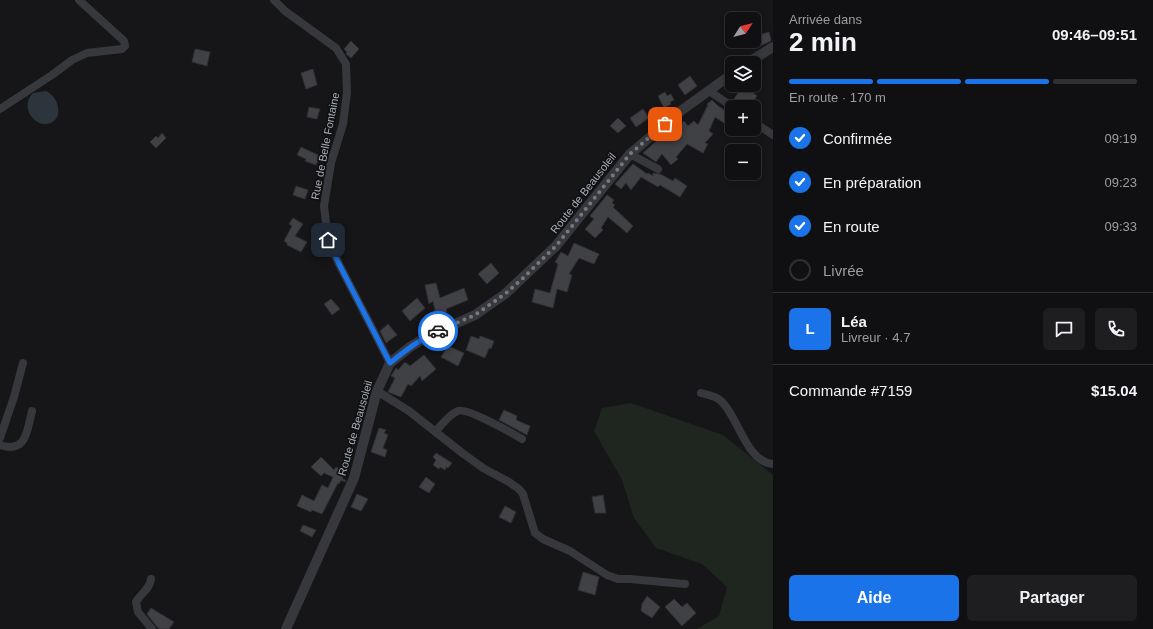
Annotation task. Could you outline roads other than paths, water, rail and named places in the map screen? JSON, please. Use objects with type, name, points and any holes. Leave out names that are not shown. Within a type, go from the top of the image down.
[{"type":"street","points":[[0,109],[72,60],[87,52],[122,49],[125,46],[124,41],[79,0]]},
{"type":"street","name":"Rue de Belle Fontaine","points":[[274,0],[285,11],[336,48],[346,64],[348,93],[343,124],[331,162],[324,206],[328,240],[390,363]]},
{"type":"street","points":[[758,56],[773,47]]},
{"type":"street","name":"Route de Beausoleil","points":[[286,629],[354,478],[377,391],[390,363],[410,347],[428,336],[475,315],[505,294],[556,246],[630,154],[682,110],[725,79]]},
{"type":"street","points":[[708,91],[725,102]]},
{"type":"street","points":[[761,127],[773,135]]},
{"type":"street","points":[[630,154],[658,169]]},
{"type":"street","points":[[0,438],[24,363]]},
{"type":"street","points":[[377,391],[409,411],[484,468],[519,489],[523,494],[535,533],[543,539],[570,551],[607,575],[618,579],[685,584]]},
{"type":"street","points":[[701,393],[721,400],[747,444],[757,456],[768,463],[773,464]]},
{"type":"street","points":[[435,432],[455,412],[463,410],[522,438]]},
{"type":"street","points":[[0,445],[14,447],[21,444],[25,438],[32,411]]},
{"type":"street","points":[[151,579],[150,585],[136,602],[138,612],[152,629]]}]
